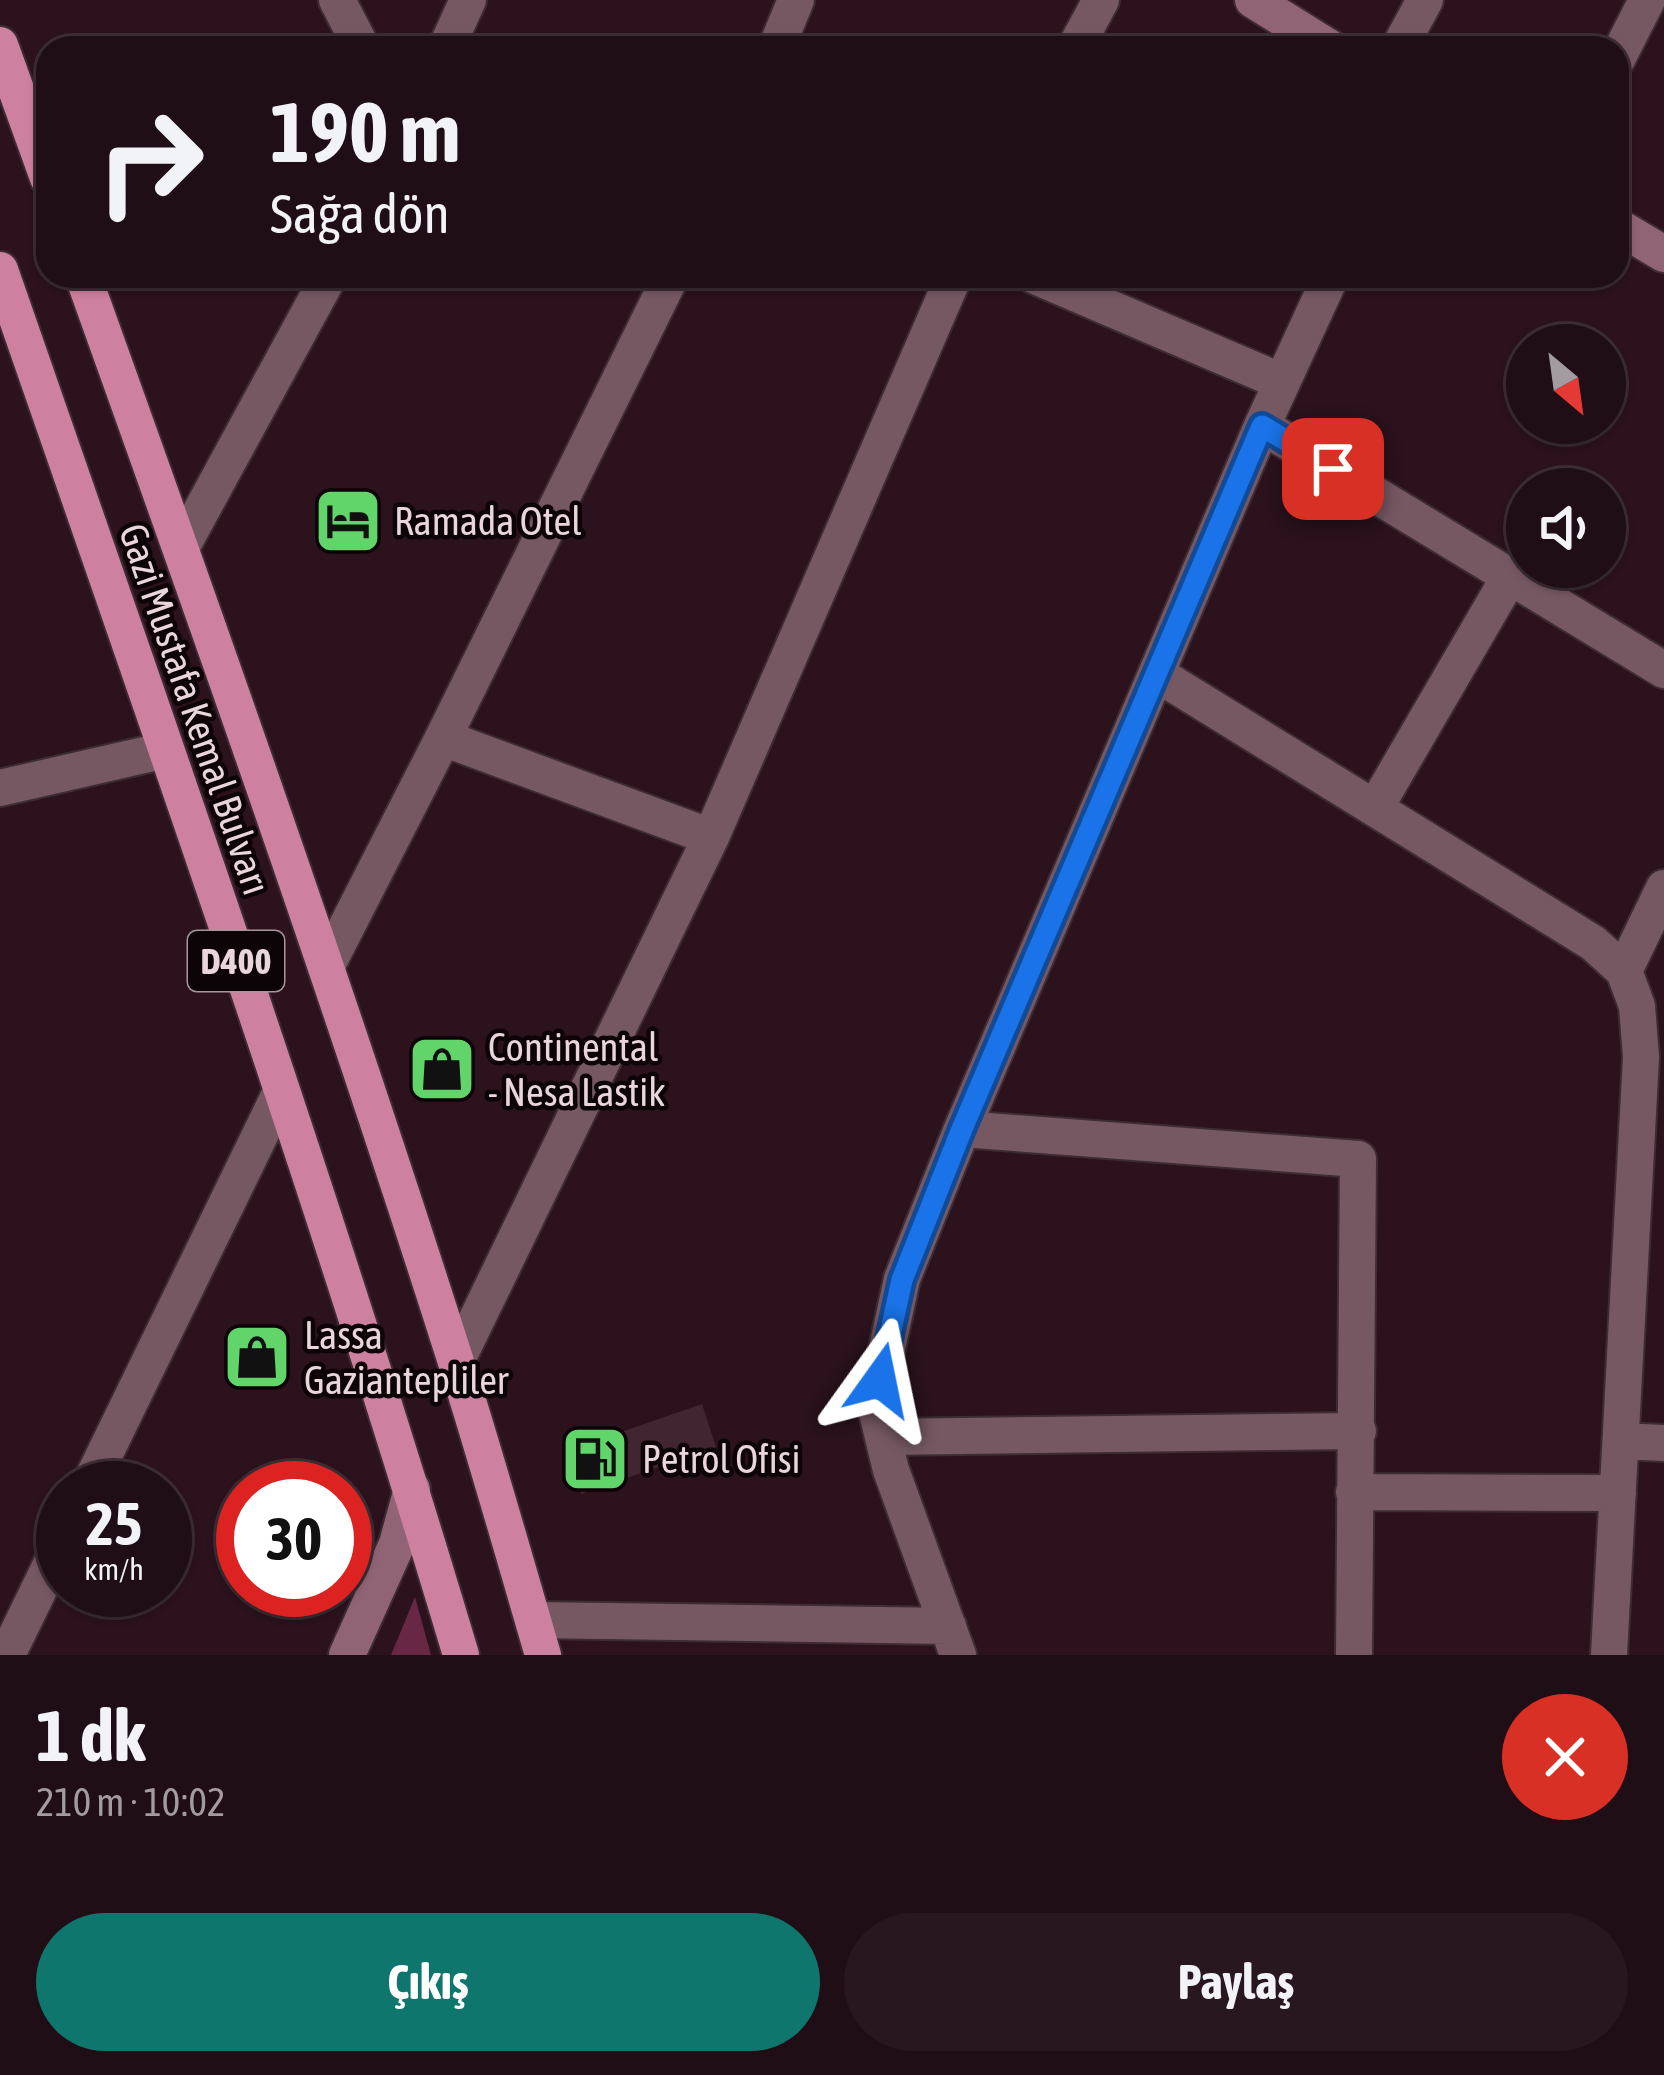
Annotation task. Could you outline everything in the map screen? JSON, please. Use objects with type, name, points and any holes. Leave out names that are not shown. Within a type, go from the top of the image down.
[{"type":"highway","points":[[0,45],[36,145]]},
{"type":"highway","name":"Gazi Mustafa Kemal Bulvarı","points":[[0,270],[280,1092],[412,1489],[461,1655]]},
{"type":"highway","name":"Gazi Mustafa Kemal Bulvarı","points":[[87,288],[326,967],[456,1362],[538,1638]]},
{"type":"street","points":[[338,0],[356,36]]},
{"type":"street","points":[[452,36],[468,0]]},
{"type":"street","points":[[781,36],[796,0]]},
{"type":"street","points":[[1082,36],[1101,0]]},
{"type":"street","points":[[1253,0],[1311,36]]},
{"type":"street","points":[[1406,36],[1426,0]]},
{"type":"street","points":[[1629,36],[1647,0]]},
{"type":"street","points":[[1629,233],[1664,254]]},
{"type":"street","points":[[181,548],[322,288]]},
{"type":"street","points":[[326,967],[665,288]]},
{"type":"street","points":[[456,1362],[711,837],[949,288]]},
{"type":"street","points":[[1063,288],[1282,382]]},
{"type":"street","points":[[538,1638],[953,1640],[891,1470],[875,1404],[902,1280],[1262,426],[1325,288]]},
{"type":"street","points":[[1262,426],[1506,574]]},
{"type":"street","points":[[1375,808],[1506,583]]},
{"type":"street","points":[[1530,588],[1664,670]]},
{"type":"street","points":[[1157,674],[1593,944],[1624,971],[1637,1006],[1650,1160],[1621,1441],[1610,1655]]},
{"type":"street","points":[[443,738],[711,837]]},
{"type":"street","points":[[0,788],[166,750]]},
{"type":"street","points":[[1624,971],[1664,888]]},
{"type":"street","points":[[101,1461],[280,1092]]},
{"type":"street","points":[[962,1129],[1358,1159],[1354,1655]]},
{"type":"street","points":[[884,1436],[1358,1431]]},
{"type":"street","points":[[1621,1441],[1664,1443]]},
{"type":"street","points":[[347,1655],[397,1544],[412,1489]]},
{"type":"street","points":[[1354,1492],[1618,1493]]},
{"type":"street","points":[[7,1655],[36,1595]]},
{"type":"shaded area","points":[[415,1597],[431,1655],[391,1655]]},
{"type":"building","points":[[702,1404],[716,1447],[581,1494],[566,1451]]},
{"type":"place","name":"Ramada Otel","points":[[348,521]]},
{"type":"place","name":"Continental - Nesa Lastik","points":[[442,1069]]},
{"type":"place","name":"Lassa Gaziantepliler","points":[[257,1357]]},
{"type":"place","name":"Petrol Ofisi","points":[[595,1459]]},
{"type":"route","points":[[880,1380],[902,1280],[962,1129],[1262,426],[1333,469]]}]
